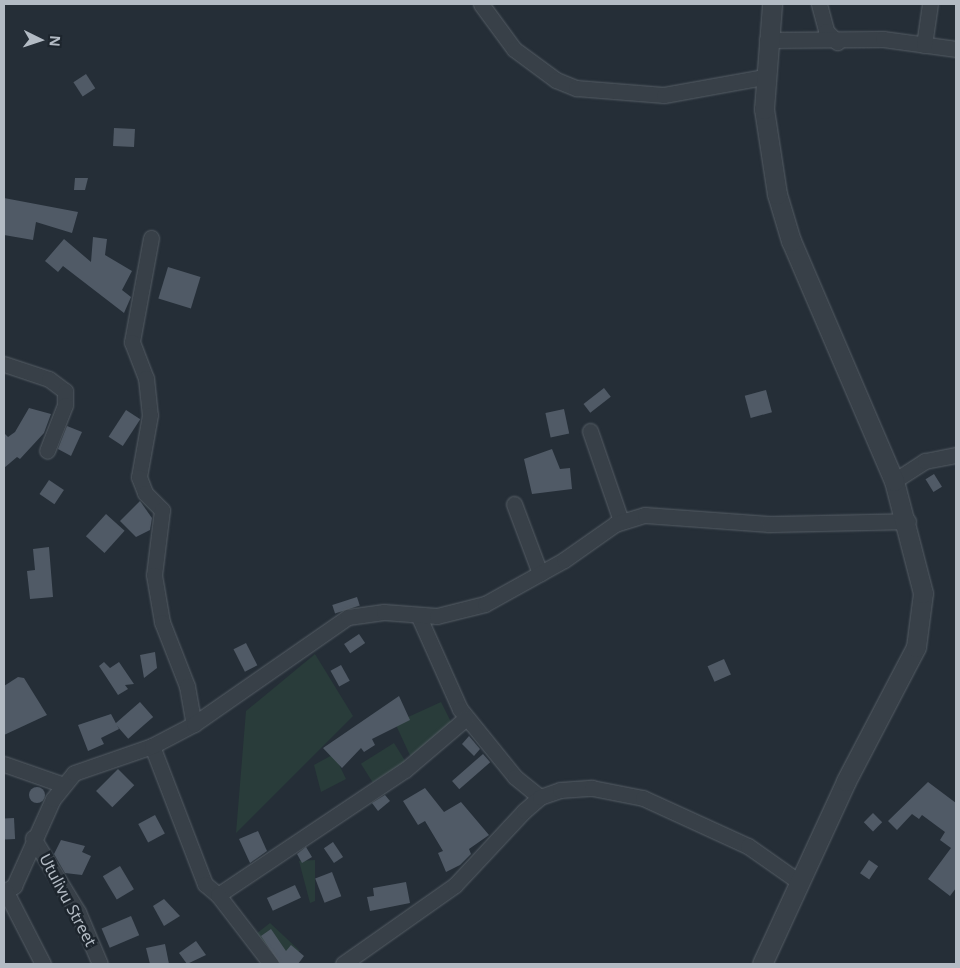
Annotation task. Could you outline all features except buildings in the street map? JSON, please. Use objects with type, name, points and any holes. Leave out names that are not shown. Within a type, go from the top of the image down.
[{"type":"street","points":[[481,4],[514,49],[556,80],[576,88],[664,95],[764,76]]},
{"type":"street","points":[[762,964],[799,882],[916,647],[923,593],[908,521],[894,481],[791,241],[769,152],[764,76],[772,4]]},
{"type":"street","points":[[819,4],[826,31],[837,42]]},
{"type":"street","points":[[924,45],[930,4]]},
{"type":"street","points":[[767,40],[837,42],[884,40],[956,49]]},
{"type":"street","points":[[151,238],[132,342],[146,378],[150,415],[139,477],[145,493],[162,510],[154,575],[162,622],[187,686],[194,724]]},
{"type":"street","points":[[4,364],[49,379],[65,391],[65,405],[46,451]]},
{"type":"street","points":[[590,431],[621,520]]},
{"type":"street","points":[[894,481],[925,461],[956,455]]},
{"type":"street","points":[[514,504],[540,572]]},
{"type":"street","points":[[43,964],[5,892],[19,877],[33,838],[61,784],[87,766],[152,746],[194,724],[348,617],[384,612],[419,617],[485,604],[540,572],[621,520],[655,515],[769,524],[908,521]]},
{"type":"street","points":[[419,617],[466,718],[515,777],[540,797]]},
{"type":"street","points":[[218,895],[405,770],[466,718]]},
{"type":"street","points":[[152,746],[205,884],[218,895],[271,964]]},
{"type":"street","points":[[4,764],[61,784]]},
{"type":"street","points":[[343,964],[468,874],[540,797],[560,790],[592,788],[643,798],[748,846],[799,882]]},
{"type":"street","name":"Utulivu Street","points":[[33,838],[78,912],[100,964]]},
{"type":"green space","points":[[315,654],[353,716],[236,833],[246,711]]},
{"type":"green space","points":[[441,702],[453,726],[414,764],[395,723]]},
{"type":"green space","points":[[394,743],[406,762],[373,782],[361,764]]},
{"type":"green space","points":[[334,754],[346,779],[321,792],[314,765]]},
{"type":"green space","points":[[315,860],[315,901],[310,903],[299,861]]},
{"type":"green space","points":[[270,923],[300,951],[277,956],[256,934]]}]
